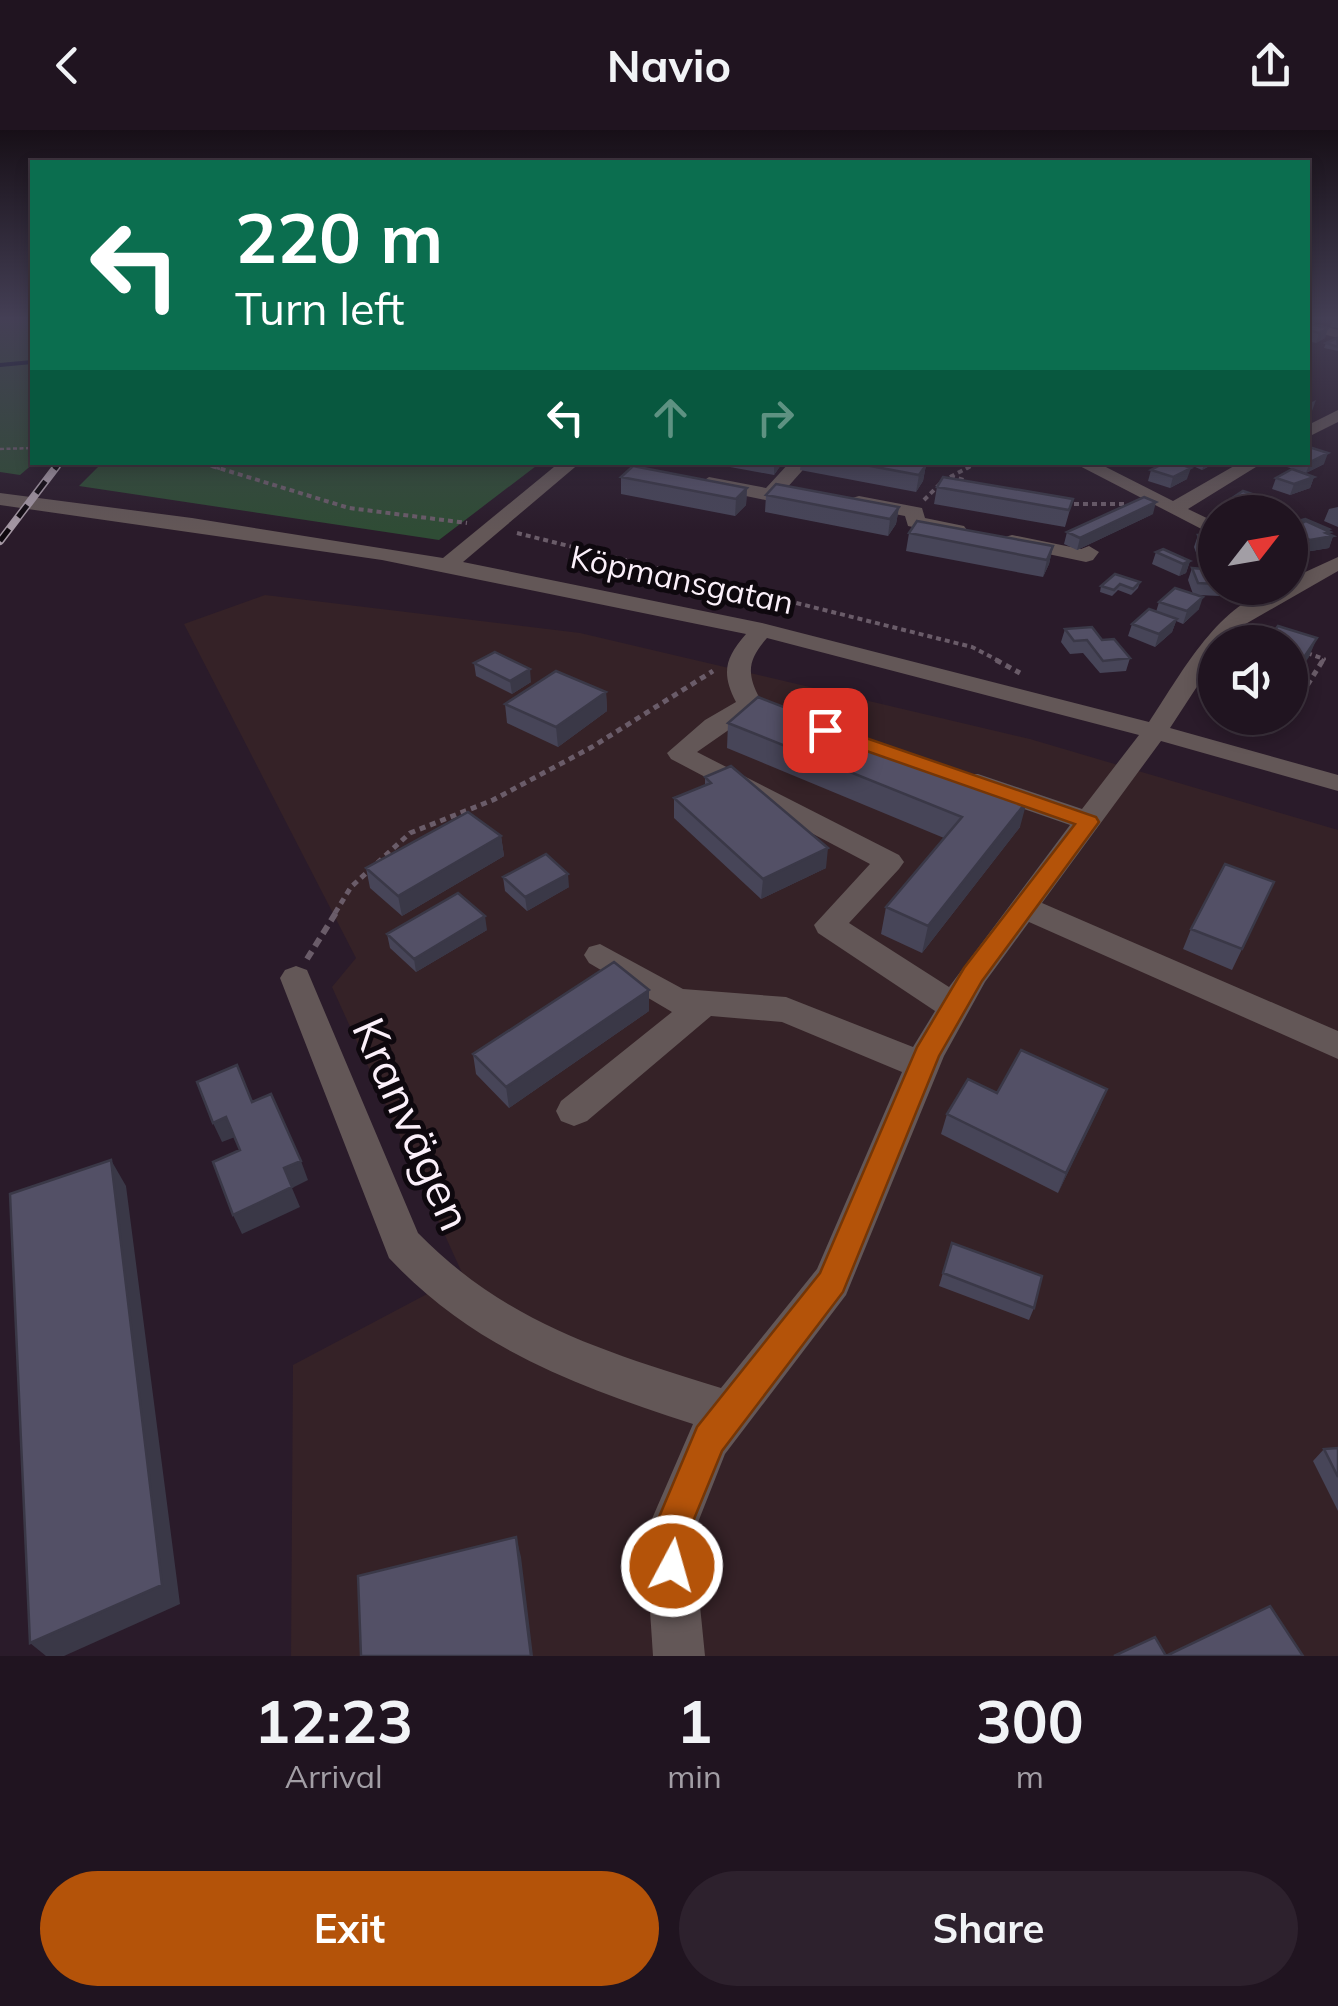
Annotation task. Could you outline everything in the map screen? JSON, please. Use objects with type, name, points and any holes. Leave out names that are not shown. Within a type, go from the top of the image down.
[{"type":"street","points":[[1310,431],[1338,415]]},
{"type":"street","points":[[447,565],[568,465]]},
{"type":"street","points":[[680,477],[770,495],[788,488],[800,465]]},
{"type":"street","points":[[1086,465],[1198,521]]},
{"type":"street","points":[[1164,504],[1248,465]]},
{"type":"street","points":[[836,497],[915,512],[915,522],[1086,556],[1090,552]]},
{"type":"street","name":"Köpmansgatan","points":[[0,499],[246,531],[447,565],[762,630],[1338,783]]},
{"type":"street","points":[[1308,574],[1338,563]]},
{"type":"street","points":[[1308,583],[1338,591]]},
{"type":"street","points":[[1230,625],[1258,605]]},
{"type":"street","points":[[762,630],[736,659],[735,677],[750,704],[788,717]]},
{"type":"street","points":[[679,1656],[669,1536],[709,1439],[832,1282],[922,1064],[954,1007],[1198,669]]},
{"type":"street","points":[[750,704],[714,725],[680,753],[889,862],[829,925],[954,1007]]},
{"type":"street","points":[[938,769],[1088,822]]},
{"type":"street","points":[[1023,908],[1338,1046]]},
{"type":"street","points":[[600,955],[676,1000],[786,1010],[922,1064]]},
{"type":"street","name":"Kranvägen","points":[[296,978],[403,1246],[430,1279],[522,1339],[729,1413]]},
{"type":"street","points":[[574,1112],[706,1003]]},
{"type":"path","points":[[0,449],[30,448]]},
{"type":"path","points":[[208,465],[349,508],[494,527],[972,647],[1025,676]]},
{"type":"path","points":[[915,512],[934,488],[973,465]]},
{"type":"path","points":[[950,476],[974,484]]},
{"type":"path","points":[[1065,504],[1164,504]]},
{"type":"path","points":[[1308,653],[1324,658],[1308,684]]},
{"type":"path","points":[[296,978],[350,887],[410,833],[492,800],[592,747],[697,679],[736,659]]},
{"type":"shaded area","points":[[265,595],[580,633],[1030,739],[1338,830],[1338,1656],[291,1656],[293,1365],[463,1275],[332,987],[356,958],[184,624]]},
{"type":"green space","points":[[0,389],[30,389],[32,465],[20,475],[0,472]]},
{"type":"green space","points":[[99,465],[537,465],[439,540],[79,486]]},
{"type":"building","points":[[1310,447],[1328,453],[1310,462]]},
{"type":"building","points":[[865,465],[926,465],[919,475]]},
{"type":"building","points":[[1160,465],[1191,468],[1173,477],[1151,470]]},
{"type":"building","points":[[633,466],[747,488],[736,499],[621,477]]},
{"type":"building","points":[[1292,469],[1314,477],[1294,484],[1276,478]]},
{"type":"building","points":[[943,477],[1073,499],[1069,510],[937,487]]},
{"type":"building","points":[[776,484],[899,507],[890,519],[766,495]]},
{"type":"building","points":[[1144,497],[1156,502],[1080,538],[1067,532]]},
{"type":"building","points":[[917,521],[1053,546],[1047,560],[909,533]]},
{"type":"building","points":[[1308,522],[1333,536],[1310,540]]},
{"type":"building","points":[[1163,549],[1190,561],[1183,564],[1156,552]]},
{"type":"building","points":[[1115,574],[1140,582],[1133,589],[1120,584],[1114,590],[1101,586]]},
{"type":"building","points":[[1175,588],[1198,595],[1198,601],[1187,611],[1159,602]]},
{"type":"building","points":[[1149,609],[1177,619],[1159,634],[1132,624]]},
{"type":"building","points":[[1092,627],[1102,640],[1114,639],[1130,658],[1103,661],[1087,640],[1074,641],[1065,629]]},
{"type":"building","points":[[1308,635],[1317,638],[1308,651]]},
{"type":"building","points":[[495,652],[530,669],[510,681],[474,663]]},
{"type":"building","points":[[556,671],[606,692],[556,727],[505,704]]},
{"type":"building","points":[[758,697],[1027,801],[928,926],[886,907],[962,817],[728,723]]},
{"type":"building","points":[[731,766],[828,848],[763,879],[674,798],[711,783],[705,777]]},
{"type":"building","points":[[468,812],[501,836],[398,896],[366,868]]},
{"type":"building","points":[[546,854],[568,874],[525,897],[503,877]]},
{"type":"building","points":[[1225,864],[1274,882],[1242,949],[1191,929]]},
{"type":"building","points":[[458,893],[485,916],[414,959],[387,934]]},
{"type":"building","points":[[614,962],[649,990],[506,1087],[473,1054]]},
{"type":"building","points":[[1021,1050],[1107,1089],[1066,1173],[947,1114],[968,1079],[997,1093]]},
{"type":"building","points":[[237,1065],[252,1102],[271,1094],[301,1161],[284,1168],[292,1187],[233,1215],[213,1162],[240,1150],[226,1117],[213,1123],[197,1082]]},
{"type":"building","points":[[111,1160],[162,1585],[30,1643],[10,1194]]},
{"type":"building","points":[[952,1243],[1042,1276],[1034,1308],[943,1273]]},
{"type":"building","points":[[1338,1448],[1338,1477],[1324,1449]]},
{"type":"building","points":[[516,1537],[531,1656],[361,1656],[358,1576]]},
{"type":"building","points":[[1270,1606],[1303,1656],[1166,1656]]},
{"type":"building","points":[[1155,1637],[1166,1656],[1114,1656]]},
{"type":"railway","points":[[55,469],[58,465]]},
{"type":"railway","points":[[0,541],[57,466]]},
{"type":"route","points":[[672,1566],[669,1536],[709,1439],[832,1282],[926,1054],[973,974],[1088,822],[825,730]]}]
